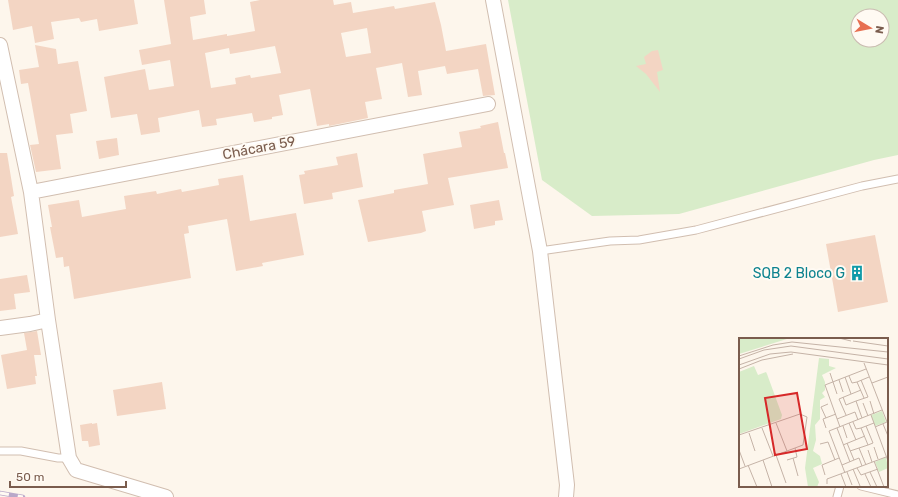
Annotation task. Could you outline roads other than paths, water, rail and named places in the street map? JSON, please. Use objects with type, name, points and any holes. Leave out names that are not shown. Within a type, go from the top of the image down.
[{"type":"street","points":[[493,0],[540,251],[567,485],[566,497]]},
{"type":"street","points":[[0,45],[31,192],[48,320],[69,458],[76,470],[166,497]]},
{"type":"street","name":"Chácara 59","points":[[31,192],[488,104]]},
{"type":"street","points":[[0,328],[48,320]]},
{"type":"lane","points":[[540,251],[610,241],[639,240],[696,230],[758,212],[862,186],[898,179]]},
{"type":"lane","points":[[0,451],[21,451],[58,458],[69,458]]},
{"type":"lane","points":[[836,497],[840,487]]},
{"type":"lane","points":[[865,487],[898,495]]},
{"type":"railway","points":[[0,493],[23,497]]},
{"type":"place","name":"SQB 2 Bloco G","points":[[857,273]]}]
